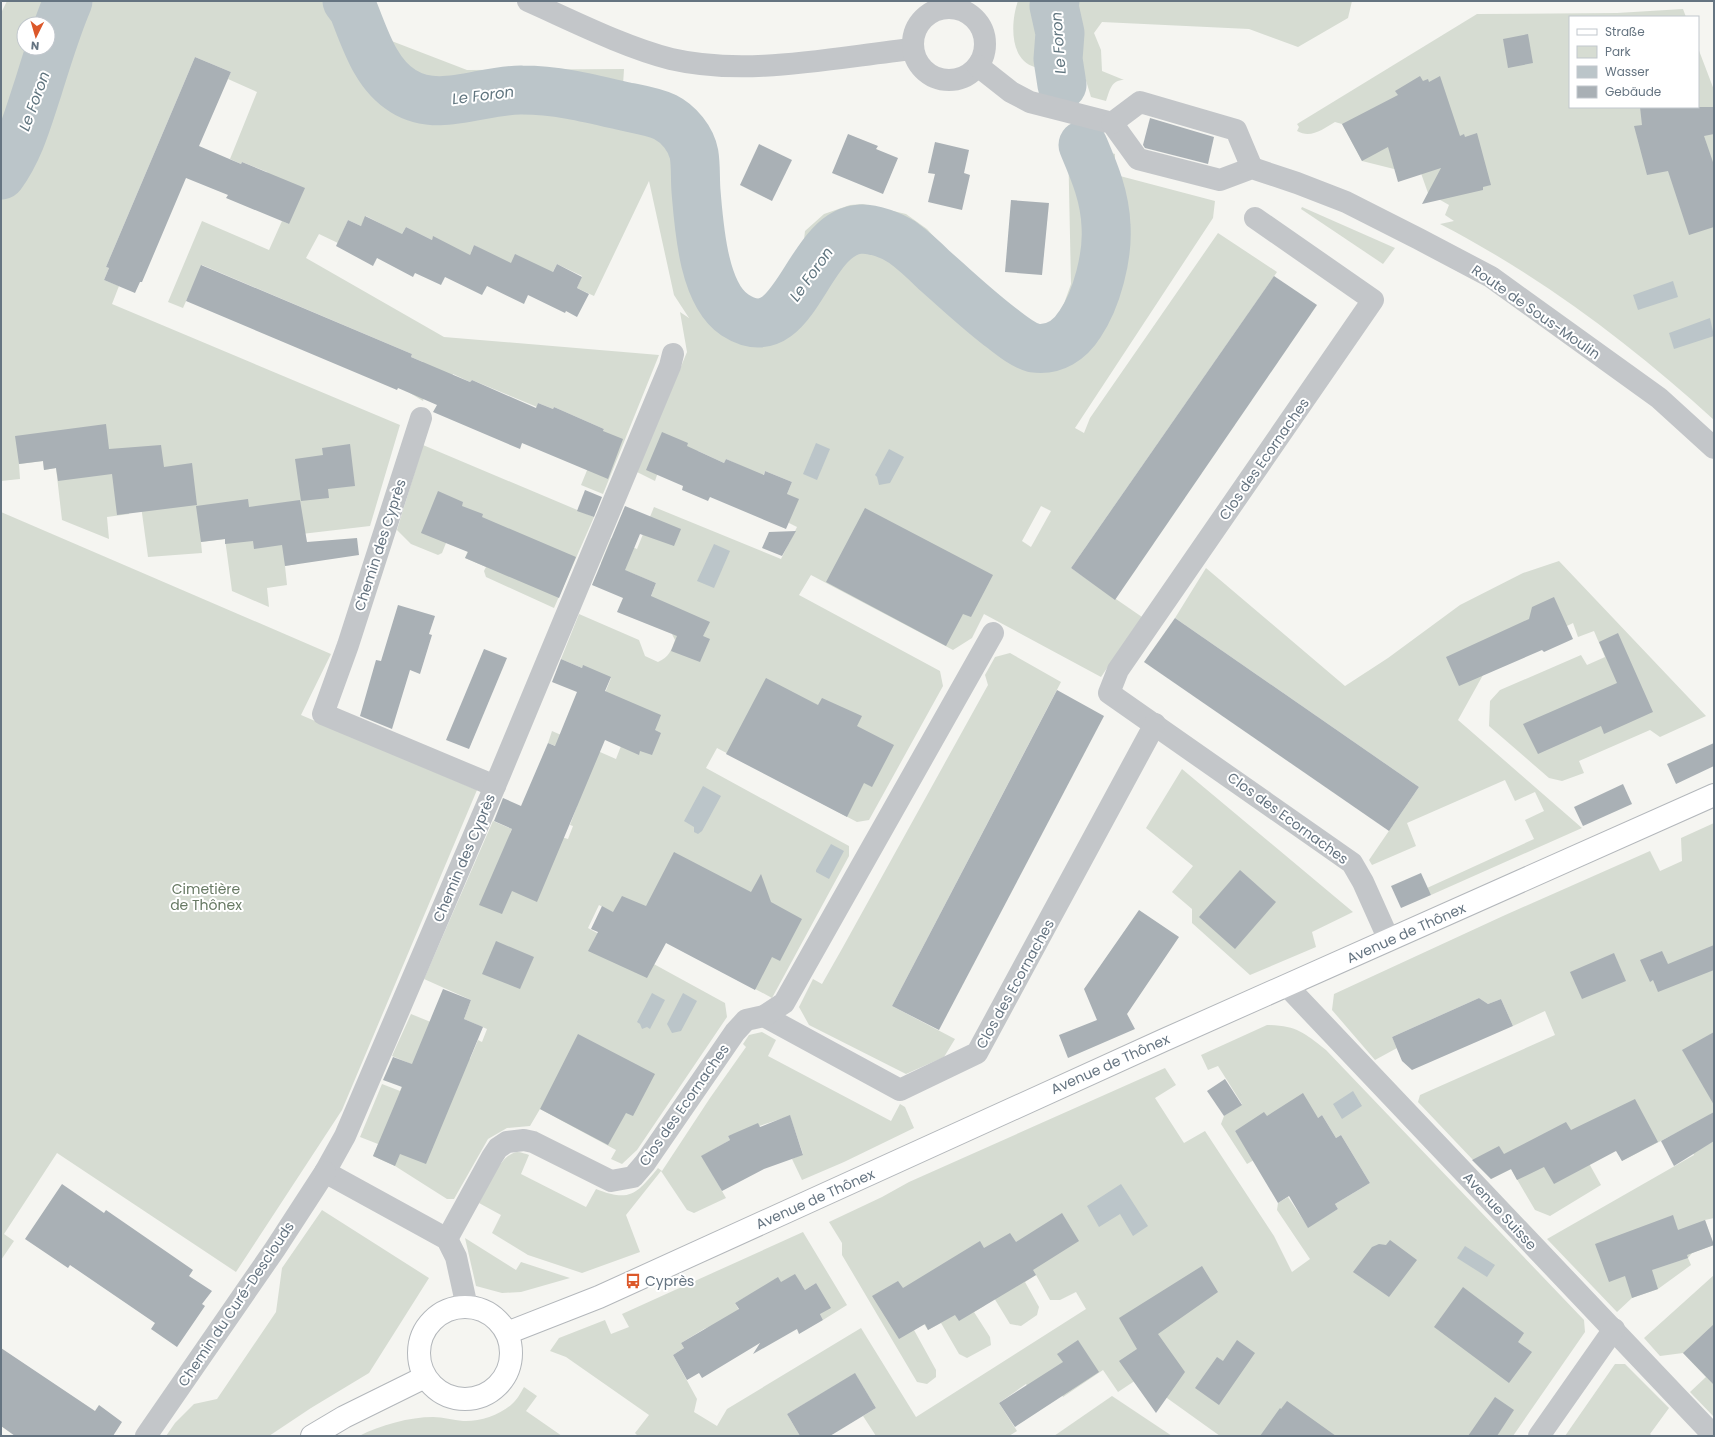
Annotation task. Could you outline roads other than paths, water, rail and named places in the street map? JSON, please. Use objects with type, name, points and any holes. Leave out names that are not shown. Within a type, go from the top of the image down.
[{"type":"main road","name":"Avenue de Thônex","points":[[507,1333],[604,1294],[1164,1040],[1714,796]]},
{"type":"main road","points":[[467,1307],[481,1310],[492,1316],[500,1323],[507,1333],[512,1353],[509,1367],[504,1378],[496,1387],[483,1396],[469,1400],[453,1398],[442,1394],[425,1378],[418,1357],[420,1343],[430,1322],[440,1314],[453,1308],[467,1307]]},
{"type":"main road","points":[[312,1436],[344,1417],[425,1378]]},
{"type":"street","points":[[528,1],[649,52],[691,62],[714,65],[759,65],[913,49]]},
{"type":"street","points":[[967,6],[984,33],[985,52],[978,66],[973,72],[959,80],[938,79],[922,68],[914,56],[913,38],[916,29],[929,14],[937,10],[950,7],[967,6]]},
{"type":"street","points":[[978,66],[1011,92],[1030,102],[1112,123],[1138,158],[1220,180],[1252,168],[1236,130],[1140,102],[1112,123]]},
{"type":"street","name":"Route de Sous-Moulin","points":[[1252,168],[1297,182],[1346,202],[1419,238],[1491,277],[1659,398],[1714,448]]},
{"type":"street","name":"Clos des Ecornaches","points":[[1255,218],[1373,300],[1118,670],[1109,693],[1352,863],[1363,882],[1389,940]]},
{"type":"street","points":[[495,786],[670,366],[673,354]]},
{"type":"street","name":"Chemin des Cyprès","points":[[325,1172],[345,1136],[495,786],[323,714],[348,645],[421,418]]},
{"type":"street","name":"Clos des Ecornaches","points":[[447,1239],[498,1148],[514,1140],[533,1142],[611,1181],[633,1177],[645,1163],[735,1032],[746,1020],[764,1016],[784,1003],[993,633]]},
{"type":"street","name":"Clos des Ecornaches","points":[[764,1016],[900,1090],[977,1054],[1155,724]]},
{"type":"street","name":"Avenue Suisse","points":[[1287,986],[1714,1436]]},
{"type":"street","points":[[325,1172],[447,1239],[456,1257],[467,1307]]},
{"type":"street","name":"Chemin du Curé-Desclouds","points":[[146,1436],[275,1249],[325,1172]]},
{"type":"street","points":[[1539,1436],[1614,1329]]},
{"type":"water","points":[[1673,281],[1678,297],[1638,310],[1633,295]]},
{"type":"water","points":[[1710,318],[1714,336],[1674,349],[1669,333]]},
{"type":"water","points":[[816,443],[830,449],[817,480],[803,474]]},
{"type":"water","points":[[889,449],[904,457],[890,483],[879,485],[875,475]]},
{"type":"water","points":[[714,544],[730,551],[714,588],[697,581]]},
{"type":"water","points":[[703,786],[721,796],[702,831],[698,834],[694,832],[694,827],[684,821]]},
{"type":"water","points":[[831,844],[844,851],[829,879],[816,872],[816,870]]},
{"type":"water","points":[[652,993],[665,1000],[650,1029],[647,1027],[642,1029],[640,1024],[637,1022]]},
{"type":"water","points":[[683,993],[697,1001],[681,1031],[672,1033],[667,1024]]},
{"type":"water","points":[[1353,1091],[1362,1106],[1342,1119],[1333,1104]]},
{"type":"water","points":[[1121,1184],[1148,1226],[1133,1236],[1120,1214],[1099,1227],[1087,1206]]},
{"type":"water","points":[[1465,1246],[1495,1265],[1487,1277],[1457,1258]]},
{"type":"waterway","name":"Le Foron","points":[[1,175],[8,165],[23,133],[68,1]]},
{"type":"waterway","name":"Le Foron","points":[[347,1],[353,9],[372,54],[385,75],[393,84],[417,98],[446,101],[507,91],[548,91],[585,97],[650,112],[670,120],[684,132],[694,154],[701,240],[709,276],[724,305],[735,315],[756,323],[773,319],[787,306],[826,249],[842,235],[861,229],[866,229],[883,233],[902,242],[985,315],[1022,343],[1034,348],[1048,348],[1061,343],[1076,330],[1092,302],[1100,277],[1105,250],[1106,226],[1104,204],[1095,174],[1083,145]]},
{"type":"waterway","name":"Le Foron","points":[[1055,1],[1054,6],[1060,33],[1058,59],[1062,85]]},
{"type":"place","name":"Cyprès","points":[[633,1281]]},
{"type":"park label","name":"Cimetière de Thônex","points":[[206,898]]}]
